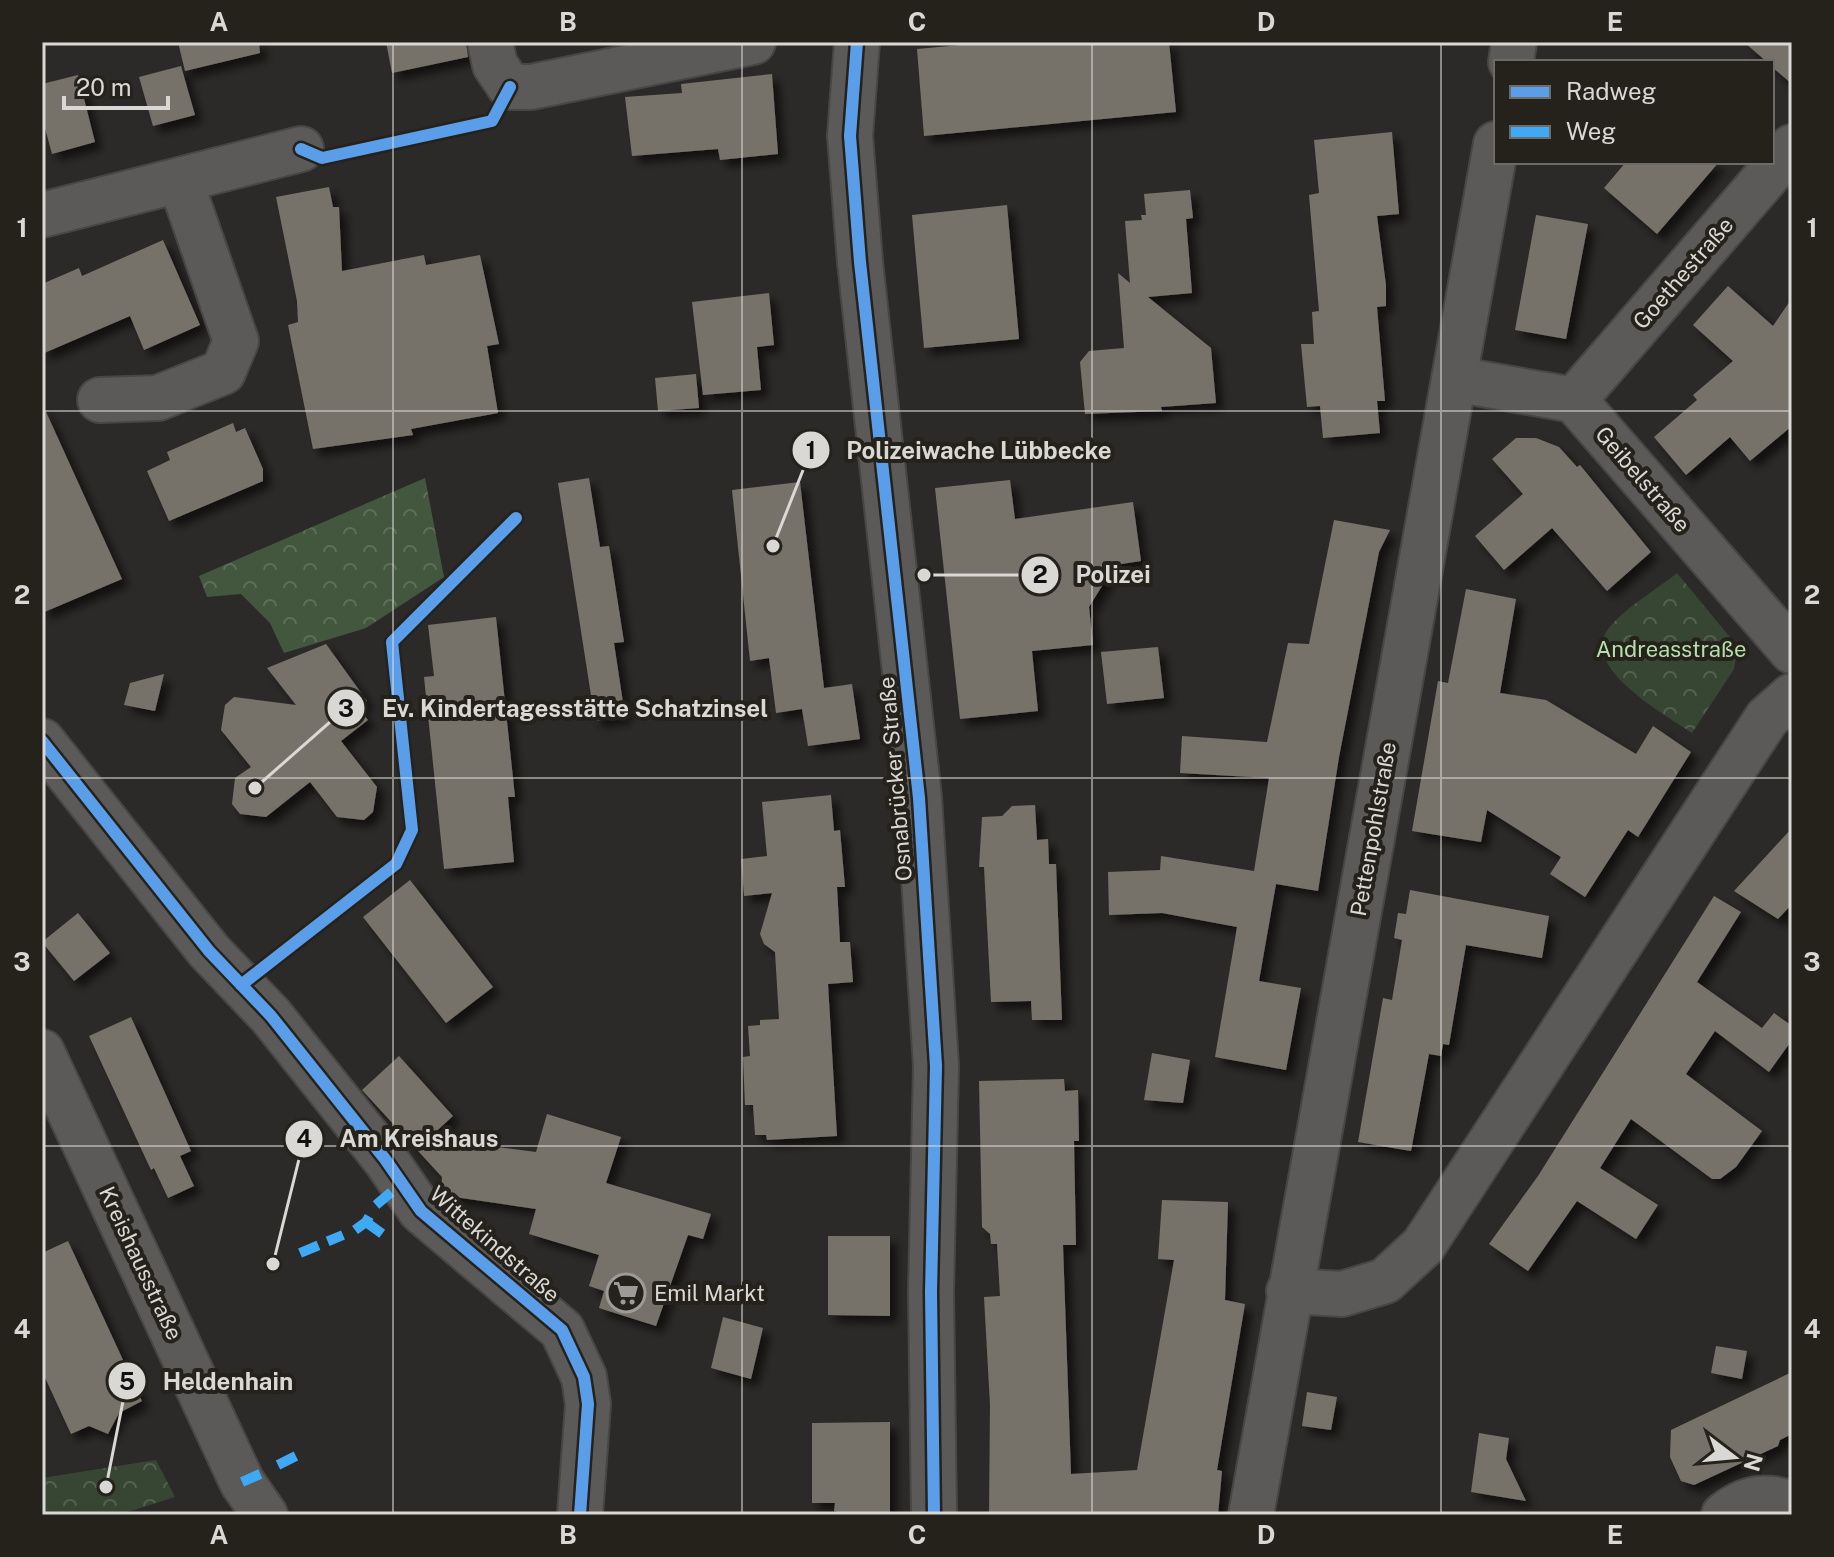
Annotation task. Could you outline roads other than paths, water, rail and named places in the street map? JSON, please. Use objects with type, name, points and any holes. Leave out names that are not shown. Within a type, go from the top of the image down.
[{"type":"street","points":[[490,42],[495,65],[510,87],[531,87],[753,42]]},
{"type":"street","name":"Osnabrücker Straße","points":[[857,42],[850,136],[860,262],[919,798],[936,1066],[931,1292],[934,1515]]},
{"type":"street","name":"Goethestraße","points":[[1574,400],[1792,147]]},
{"type":"street","points":[[42,215],[301,149]]},
{"type":"street","name":"Pettenpohlstraße","points":[[1251,1515],[1494,155]]},
{"type":"street","points":[[100,400],[158,398],[223,372],[236,341],[180,180]]},
{"type":"street","points":[[1454,379],[1574,400]]},
{"type":"street","name":"Geibelstraße","points":[[1574,400],[1792,651]]},
{"type":"street","points":[[1289,1291],[1342,1294],[1385,1281],[1423,1246],[1767,718],[1792,696]]},
{"type":"street","name":"Wittekindstraße","points":[[42,741],[209,951],[271,1016],[385,1159],[421,1211],[562,1330],[584,1377],[588,1404],[580,1515]]},
{"type":"street","name":"Kreishausstraße","points":[[42,1052],[242,1482],[265,1515]]},
{"type":"street","points":[[1724,1515],[1742,1503],[1760,1498],[1792,1504]]},
{"type":"place","name":"Polizeiwache Lübbecke","points":[[773,546]]},
{"type":"place","name":"Polizei","points":[[924,575]]},
{"type":"place","name":"Ev. Kindertagesstätte Schatzinsel","points":[[255,788]]},
{"type":"place","name":"Am Kreishaus","points":[[273,1264]]},
{"type":"place","name":"Emil Markt","points":[[626,1293]]},
{"type":"place","name":"Heldenhain","points":[[106,1487]]},
{"type":"park label","name":"Andreasstraße","points":[[1671,649]]}]
